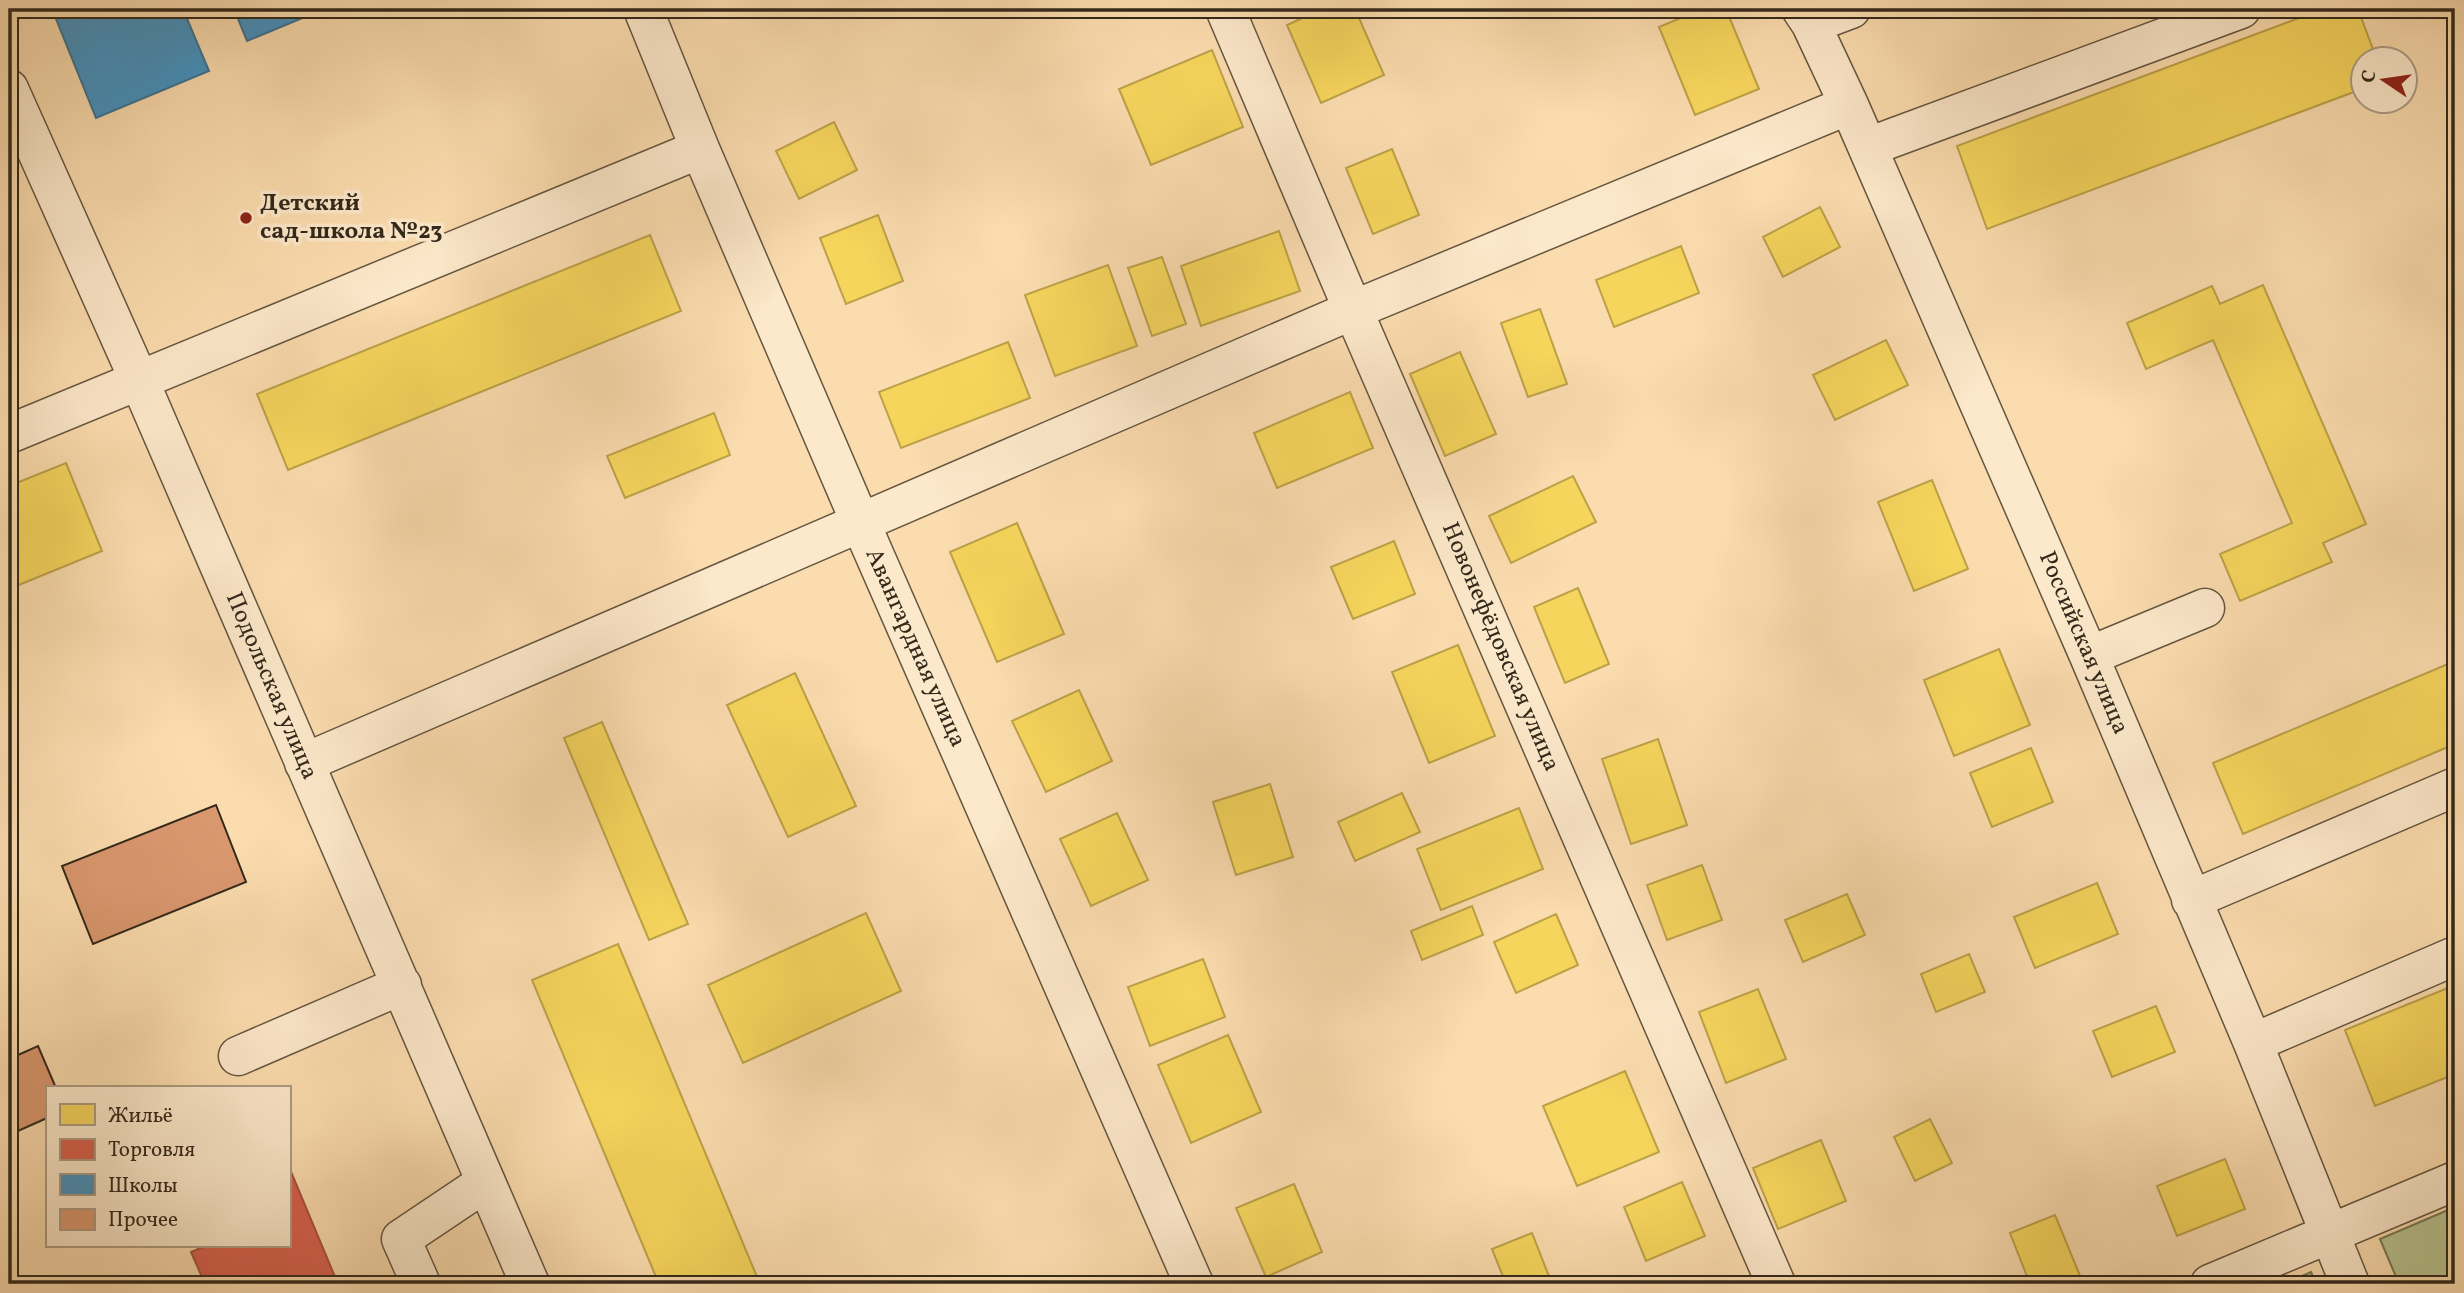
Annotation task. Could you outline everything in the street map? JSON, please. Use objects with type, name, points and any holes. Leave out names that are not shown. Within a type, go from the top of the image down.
[{"type":"street","name":"Авангардная улица","points":[[643,9],[700,149],[862,524],[1194,1284]]},
{"type":"street","name":"Новонефёдовская улица","points":[[1225,9],[1776,1284]]},
{"type":"street","points":[[1806,16],[1851,9]]},
{"type":"street","points":[[1868,147],[2241,9]]},
{"type":"street","name":"Российская улица","points":[[1806,16],[1868,147],[2089,656],[2253,1042],[2350,1284]]},
{"type":"street","name":"Подольская улица","points":[[9,89],[139,380],[530,1284]]},
{"type":"street","points":[[304,762],[862,524],[1353,310],[1849,105]]},
{"type":"street","points":[[9,434],[700,149]]},
{"type":"street","points":[[2089,656],[2205,608]]},
{"type":"street","points":[[2192,900],[2455,787]]},
{"type":"street","points":[[2253,1042],[2455,956]]},
{"type":"street","points":[[238,1056],[402,985]]},
{"type":"street","points":[[2210,1284],[2455,1181]]},
{"type":"street","points":[[421,1284],[401,1239],[486,1182]]},
{"type":"green space","points":[[2455,1207],[2455,1284],[2399,1284],[2380,1239]]},
{"type":"green space","points":[[2311,1272],[2316,1284],[2283,1284]]},
{"type":"building: Жильё","points":[[1322,9],[1355,9],[1384,75],[1321,103],[1287,25]]},
{"type":"building: Жильё","points":[[1397,9],[1414,9],[1400,15]]},
{"type":"building: Жильё","points":[[1702,9],[1726,9],[1759,89],[1695,115],[1659,27]]},
{"type":"building: Жильё","points":[[2323,9],[2358,9],[2372,46],[2348,46],[2348,94],[1987,229],[1957,146]]},
{"type":"building: Жильё","points":[[1212,50],[1243,127],[1151,165],[1119,89]]},
{"type":"building: Жильё","points":[[834,122],[857,170],[799,199],[776,151]]},
{"type":"building: Жильё","points":[[1392,149],[1419,215],[1373,234],[1346,168]]},
{"type":"building: Жильё","points":[[1820,207],[1840,247],[1783,277],[1763,237]]},
{"type":"building: Жильё","points":[[878,215],[903,281],[846,304],[820,238]]},
{"type":"building: Жильё","points":[[1279,231],[1300,291],[1201,326],[1181,266]]},
{"type":"building: Жильё","points":[[650,235],[681,311],[288,470],[257,394]]},
{"type":"building: Жильё","points":[[1681,246],[1699,293],[1614,327],[1596,280]]},
{"type":"building: Жильё","points":[[1162,257],[1186,324],[1152,336],[1128,268]]},
{"type":"building: Жильё","points":[[1108,265],[1137,346],[1055,376],[1025,295]]},
{"type":"building: Жильё","points":[[2263,285],[2366,524],[2323,543],[2332,562],[2240,601],[2220,554],[2292,523],[2213,340],[2146,369],[2127,323],[2212,286],[2220,304]]},
{"type":"building: Жильё","points":[[1540,309],[1567,384],[1528,397],[1501,323]]},
{"type":"building: Жильё","points":[[1886,340],[1908,385],[1835,420],[1813,375]]},
{"type":"building: Жильё","points":[[1008,342],[1030,398],[901,448],[879,392]]},
{"type":"building: Жильё","points":[[1460,352],[1496,434],[1445,456],[1410,374]]},
{"type":"building: Жильё","points":[[1350,392],[1373,448],[1277,488],[1254,433]]},
{"type":"building: Жильё","points":[[714,413],[730,455],[625,498],[607,456]]},
{"type":"building: Жильё","points":[[66,463],[102,551],[9,589],[9,486]]},
{"type":"building: Жильё","points":[[1573,476],[1596,522],[1511,563],[1489,516]]},
{"type":"building: Жильё","points":[[1932,480],[1968,569],[1914,591],[1878,502]]},
{"type":"building: Жильё","points":[[1017,523],[1064,634],[997,662],[950,552]]},
{"type":"building: Жильё","points":[[1394,541],[1415,594],[1353,619],[1331,567]]},
{"type":"building: Жильё","points":[[1578,588],[1609,664],[1565,683],[1534,607]]},
{"type":"building: Жильё","points":[[1458,645],[1495,736],[1429,763],[1392,672]]},
{"type":"building: Жильё","points":[[1999,649],[2030,725],[1954,756],[1924,680]]},
{"type":"building: Жильё","points":[[2455,661],[2455,744],[2243,834],[2213,763]]},
{"type":"building: Жильё","points":[[795,673],[856,806],[788,837],[727,705]]},
{"type":"building: Жильё","points":[[1079,690],[1112,761],[1046,792],[1012,721]]},
{"type":"building: Жильё","points":[[602,722],[688,924],[649,940],[564,738]]},
{"type":"building: Жильё","points":[[1658,739],[1687,825],[1631,844],[1602,759]]},
{"type":"building: Жильё","points":[[2031,748],[2053,802],[1992,827],[1970,773]]},
{"type":"building: Жильё","points":[[1270,784],[1293,857],[1236,875],[1213,802]]},
{"type":"building: Жильё","points":[[1402,793],[1420,832],[1355,861],[1338,822]]},
{"type":"building: Жильё","points":[[1519,808],[1543,869],[1441,910],[1417,849]]},
{"type":"building: Жильё","points":[[1117,813],[1148,880],[1091,906],[1060,839]]},
{"type":"building: Жильё","points":[[1702,865],[1722,920],[1667,940],[1647,885]]},
{"type":"building: Жильё","points":[[2097,883],[2118,934],[2035,968],[2014,917]]},
{"type":"building: Жильё","points":[[1847,894],[1865,935],[1803,962],[1785,920]]},
{"type":"building: Жильё","points":[[1472,906],[1483,935],[1422,960],[1411,931]]},
{"type":"building: Жильё","points":[[866,913],[901,991],[743,1063],[708,985]]},
{"type":"building: Жильё","points":[[1556,914],[1578,965],[1516,993],[1494,942]]},
{"type":"building: Жильё","points":[[618,944],[760,1284],[659,1284],[532,980]]},
{"type":"building: Жильё","points":[[1969,954],[1985,992],[1936,1012],[1921,974]]},
{"type":"building: Жильё","points":[[1203,959],[1225,1017],[1150,1046],[1128,987]]},
{"type":"building: Жильё","points":[[2455,985],[2455,1074],[2375,1106],[2345,1030]]},
{"type":"building: Жильё","points":[[1758,989],[1786,1059],[1726,1083],[1699,1012]]},
{"type":"building: Жильё","points":[[2156,1006],[2175,1052],[2112,1077],[2093,1031]]},
{"type":"building: Жильё","points":[[1228,1035],[1261,1112],[1191,1143],[1158,1065]]},
{"type":"building: Жильё","points":[[1625,1071],[1659,1152],[1577,1186],[1543,1106]]},
{"type":"building: Жильё","points":[[1930,1119],[1952,1163],[1915,1181],[1894,1137]]},
{"type":"building: Жильё","points":[[1821,1140],[1846,1201],[1778,1229],[1753,1168]]},
{"type":"building: Жильё","points":[[2225,1159],[2245,1209],[2177,1236],[2157,1186]]},
{"type":"building: Жильё","points":[[1682,1182],[1705,1236],[1646,1261],[1624,1207]]},
{"type":"building: Жильё","points":[[1294,1184],[1322,1252],[1266,1277],[1236,1208]]},
{"type":"building: Жильё","points":[[2055,1215],[2083,1283],[2081,1284],[2030,1284],[2010,1233]]},
{"type":"building: Жильё","points":[[1532,1233],[1552,1284],[1506,1284],[1492,1249]]},
{"type":"building: Торговля","points":[[290,1169],[338,1284],[205,1284],[191,1252],[200,1248],[290,1248]]},
{"type":"building: Школы","points":[[52,9],[183,9],[209,71],[96,118]]},
{"type":"building: Школы","points":[[234,9],[324,9],[247,41]]},
{"type":"building: Прочее","points":[[216,805],[246,882],[93,944],[62,866]]},
{"type":"building: Прочее","points":[[38,1046],[55,1086],[46,1086],[46,1118],[9,1135],[9,1059]]},
{"type":"place","name":"Детский сад-школа №23","points":[[246,218]]}]
